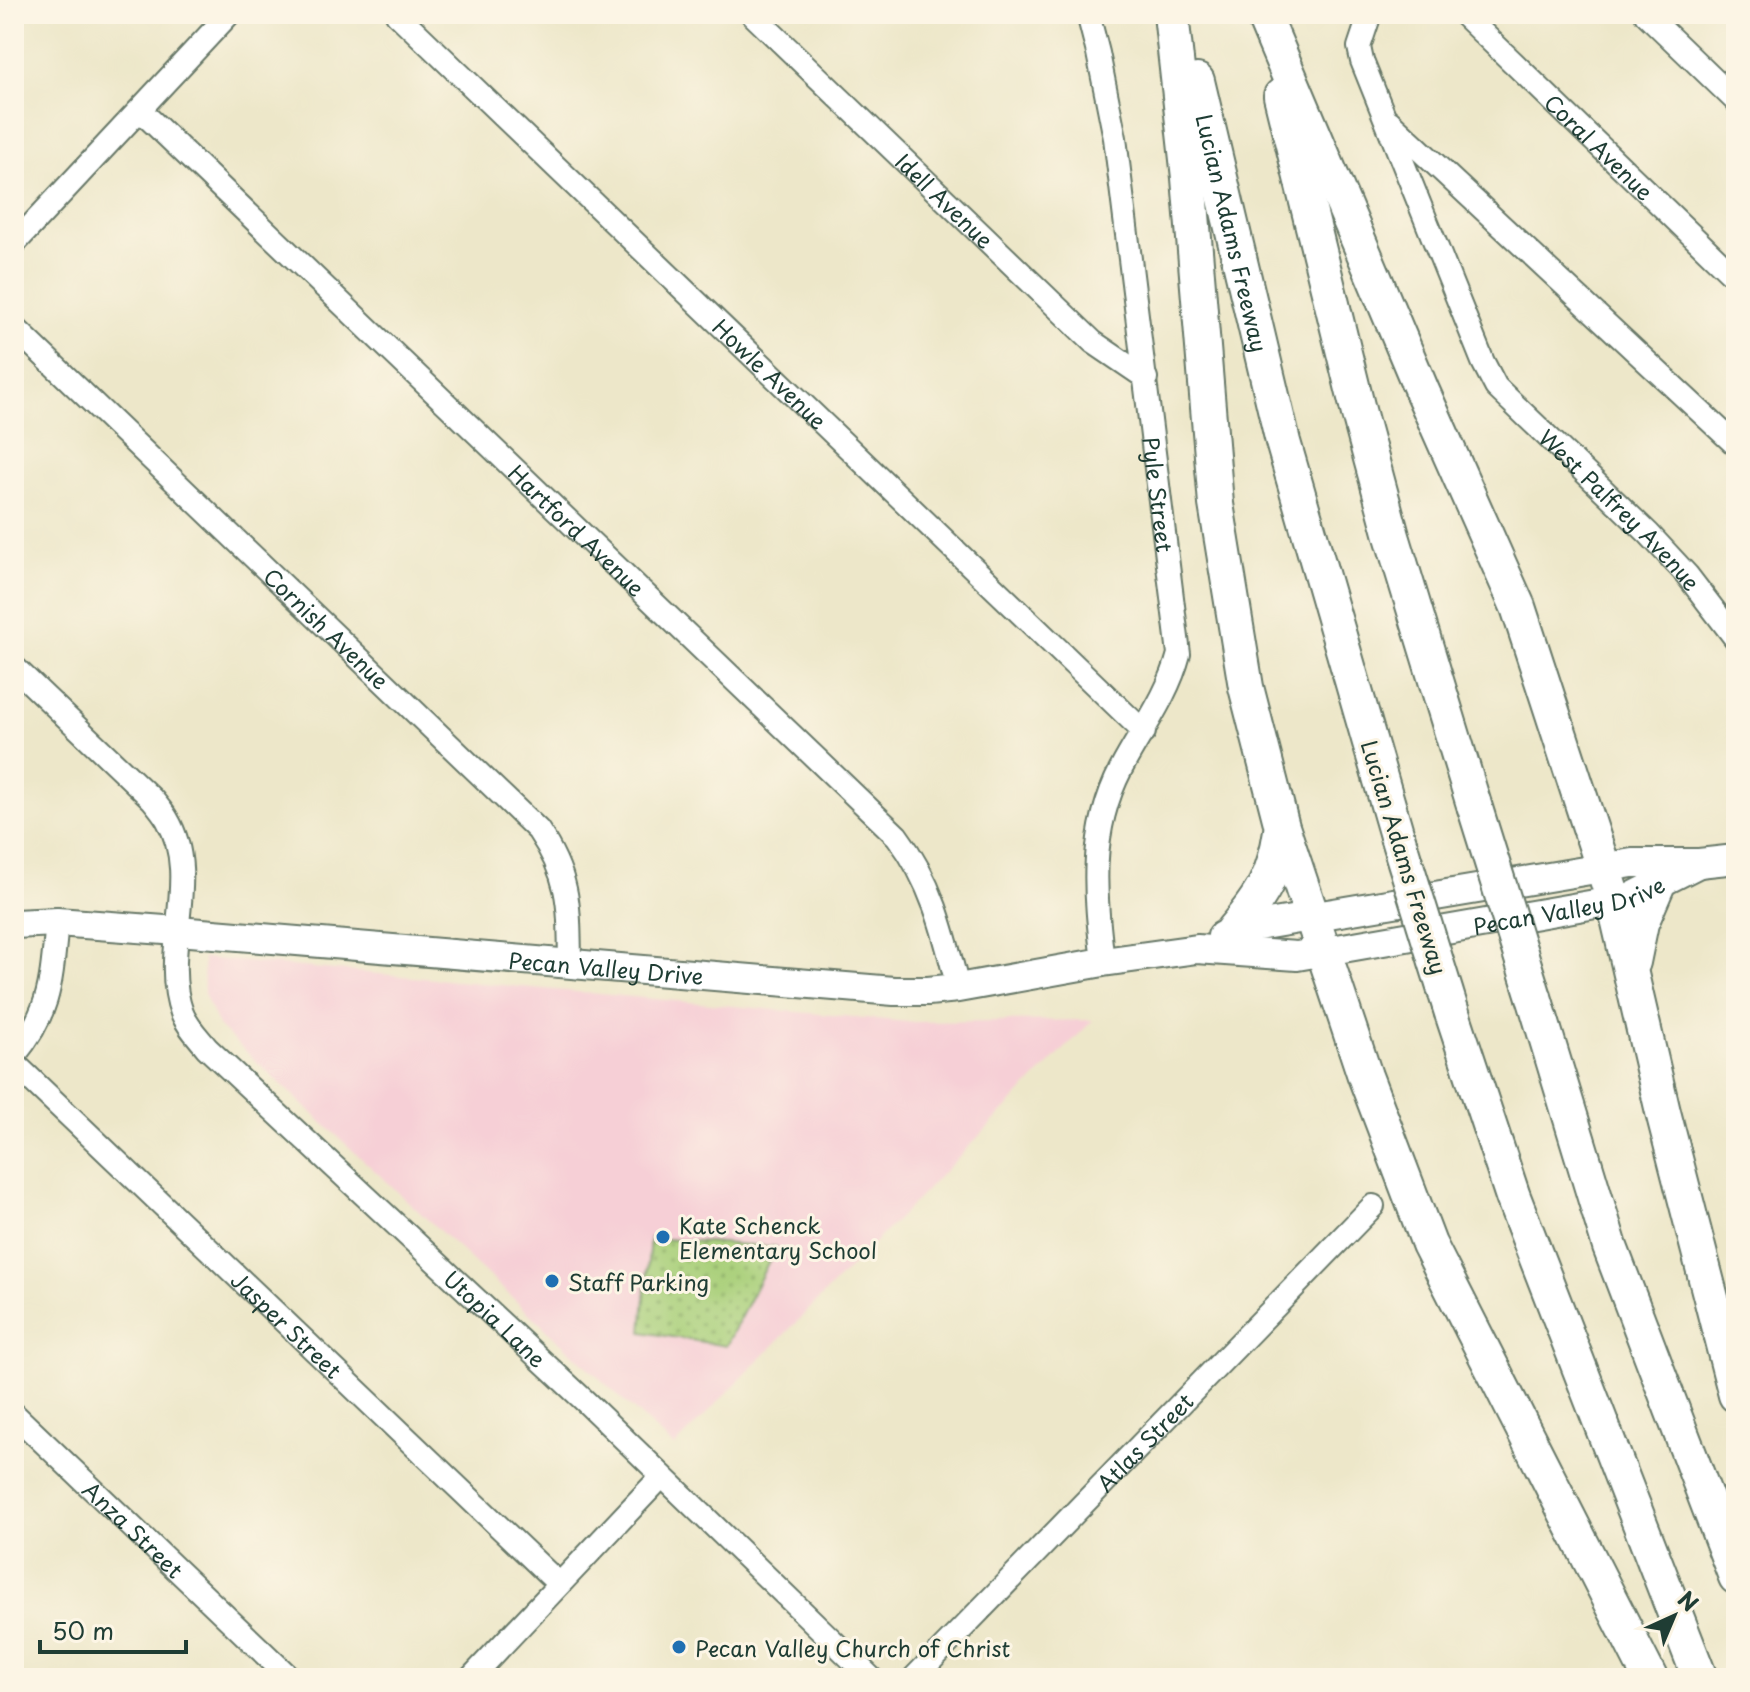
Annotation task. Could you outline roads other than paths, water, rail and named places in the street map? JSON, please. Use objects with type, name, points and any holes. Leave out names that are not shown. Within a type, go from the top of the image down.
[{"type":"highway","points":[[1171,14],[1189,178],[1216,504],[1246,687],[1282,827],[1375,1105],[1429,1244],[1650,1678]]},
{"type":"highway","name":"Lucian Adams Freeway","points":[[1181,14],[1283,442],[1397,836],[1452,1013],[1513,1197],[1700,1678]]},
{"type":"highway","points":[[1262,14],[1375,475],[1474,805],[1610,1247],[1736,1577]]},
{"type":"highway","points":[[1262,14],[1422,391],[1518,607],[1614,901],[1665,1123],[1736,1395]]},
{"type":"highway","points":[[1233,930],[1270,880],[1282,827]]},
{"type":"highway","points":[[1631,974],[1641,923],[1657,886]]},
{"type":"main road","name":"Pecan Valley Drive","points":[[1197,949],[1233,930],[1604,867],[1736,859]]},
{"type":"main road","name":"Pecan Valley Drive","points":[[14,924],[57,922],[894,991],[928,991],[1197,949],[1290,957],[1630,898],[1699,863]]},
{"type":"street","points":[[14,244],[229,14]]},
{"type":"street","name":"Howle Avenue","points":[[397,14],[1144,732]]},
{"type":"street","name":"Idell Avenue","points":[[752,14],[1093,342],[1146,378]]},
{"type":"street","name":"Pyle Street","points":[[1088,14],[1115,138],[1179,654],[1170,680],[1109,795],[1099,836],[1095,895],[1103,962]]},
{"type":"street","points":[[1370,14],[1359,47],[1384,117],[1736,445]]},
{"type":"street","name":"Coral Avenue","points":[[1463,14],[1736,278]]},
{"type":"street","points":[[1646,14],[1736,101]]},
{"type":"street","name":"Hartford Avenue","points":[[140,110],[897,836],[933,896],[958,988]]},
{"type":"street","name":"West Palfrey Avenue","points":[[1384,117],[1483,362],[1496,387],[1649,534],[1687,575],[1736,639]]},
{"type":"street","name":"Cornish Avenue","points":[[14,327],[538,830],[560,866],[567,893],[570,963]]},
{"type":"street","name":"Utopia Lane","points":[[14,667],[152,799],[168,819],[180,861],[174,961],[178,998],[183,1015],[207,1048],[662,1476],[871,1678]]},
{"type":"street","points":[[14,1056],[41,1018],[51,981],[57,922]]},
{"type":"street","name":"Jasper Street","points":[[14,1063],[559,1584]]},
{"type":"street","name":"Atlas Street","points":[[914,1678],[1373,1206]]},
{"type":"street","name":"Anza Street","points":[[14,1414],[290,1678]]},
{"type":"street","points":[[471,1678],[662,1476]]},
{"type":"place","name":"Kate Schenck Elementary School","points":[[663,1237]]},
{"type":"place","name":"Staff Parking","points":[[552,1281]]},
{"type":"place","name":"Pecan Valley Church of Christ","points":[[679,1647]]}]
